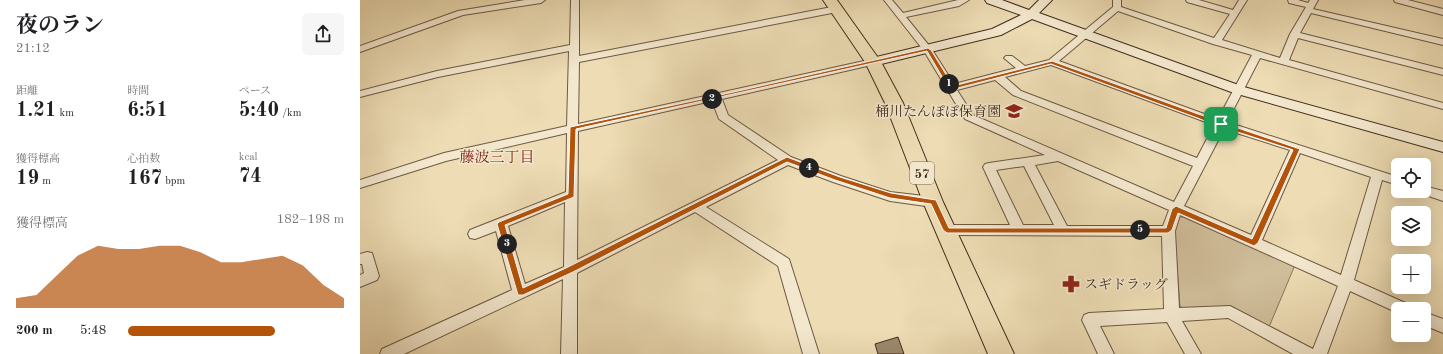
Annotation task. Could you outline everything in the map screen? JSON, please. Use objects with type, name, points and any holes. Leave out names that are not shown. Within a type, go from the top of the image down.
[{"type":"main road","name":"57","points":[[834,5],[873,62],[894,103],[933,202],[947,230],[1001,354]]},
{"type":"street","points":[[360,50],[461,13],[498,3],[541,0]]},
{"type":"street","points":[[569,354],[575,0]]},
{"type":"street","points":[[888,0],[928,50],[969,117],[1391,303]]},
{"type":"street","points":[[900,16],[956,4],[965,0]]},
{"type":"street","points":[[991,0],[1239,90],[1443,147]]},
{"type":"street","points":[[361,180],[444,157],[928,50],[996,32],[1030,15],[1046,0]]},
{"type":"street","points":[[1190,0],[1235,13]]},
{"type":"street","points":[[1216,42],[1243,0]]},
{"type":"street","points":[[1398,0],[1407,1],[1443,12]]},
{"type":"street","points":[[1292,1],[1443,42]]},
{"type":"street","points":[[952,88],[1052,62],[1117,4],[1216,42],[1443,106]]},
{"type":"street","points":[[574,60],[834,5]]},
{"type":"street","points":[[1283,62],[1311,5]]},
{"type":"street","points":[[1296,34],[1443,72]]},
{"type":"street","points":[[360,94],[437,74],[575,47]]},
{"type":"street","points":[[1193,354],[1172,316],[1168,230],[1176,209],[1257,54]]},
{"type":"street","points":[[1009,58],[1024,70]]},
{"type":"street","points":[[1052,62],[1221,124],[1391,179]]},
{"type":"street","points":[[998,77],[1017,93],[1200,164]]},
{"type":"street","points":[[716,98],[723,117],[787,160],[837,179],[890,196],[933,202]]},
{"type":"street","points":[[1254,243],[1296,149]]},
{"type":"street","points":[[1019,230],[989,167],[1057,157]]},
{"type":"street","points":[[388,354],[570,270],[787,160]]},
{"type":"street","points":[[1028,162],[1063,230]]},
{"type":"street","points":[[1319,354],[1346,282],[1378,175]]},
{"type":"street","points":[[1431,192],[1443,196]]},
{"type":"street","points":[[475,234],[572,195]]},
{"type":"street","points":[[695,206],[784,263],[811,354]]},
{"type":"street","points":[[501,224],[520,293]]},
{"type":"street","points":[[947,230],[1168,230]]},
{"type":"street","points":[[360,259],[367,257],[372,276],[360,281]]},
{"type":"street","points":[[1106,354],[1089,320],[1230,312],[1308,354]]},
{"type":"street","points":[[1431,321],[1443,326]]},
{"type":"shaded area","points":[[1178,217],[1184,217],[1295,265],[1269,327],[1228,306],[1186,310],[1180,306],[1174,227]]},
{"type":"building","points":[[898,337],[904,354],[878,354],[875,344]]},
{"type":"place","name":"桶川たんぽぽ保育園","points":[[1014,111]]},
{"type":"place","name":"スギドラッグ","points":[[1071,284]]},
{"type":"district","name":"藤波三丁目","points":[[497,157]]},
{"type":"route","points":[[928,50],[952,88],[1052,62],[1221,124],[1296,149],[1254,243],[1176,209],[1168,230],[947,230],[933,202],[890,196],[837,179],[787,160],[570,270],[520,293],[501,224],[572,195],[573,128],[716,98],[928,50]]}]
